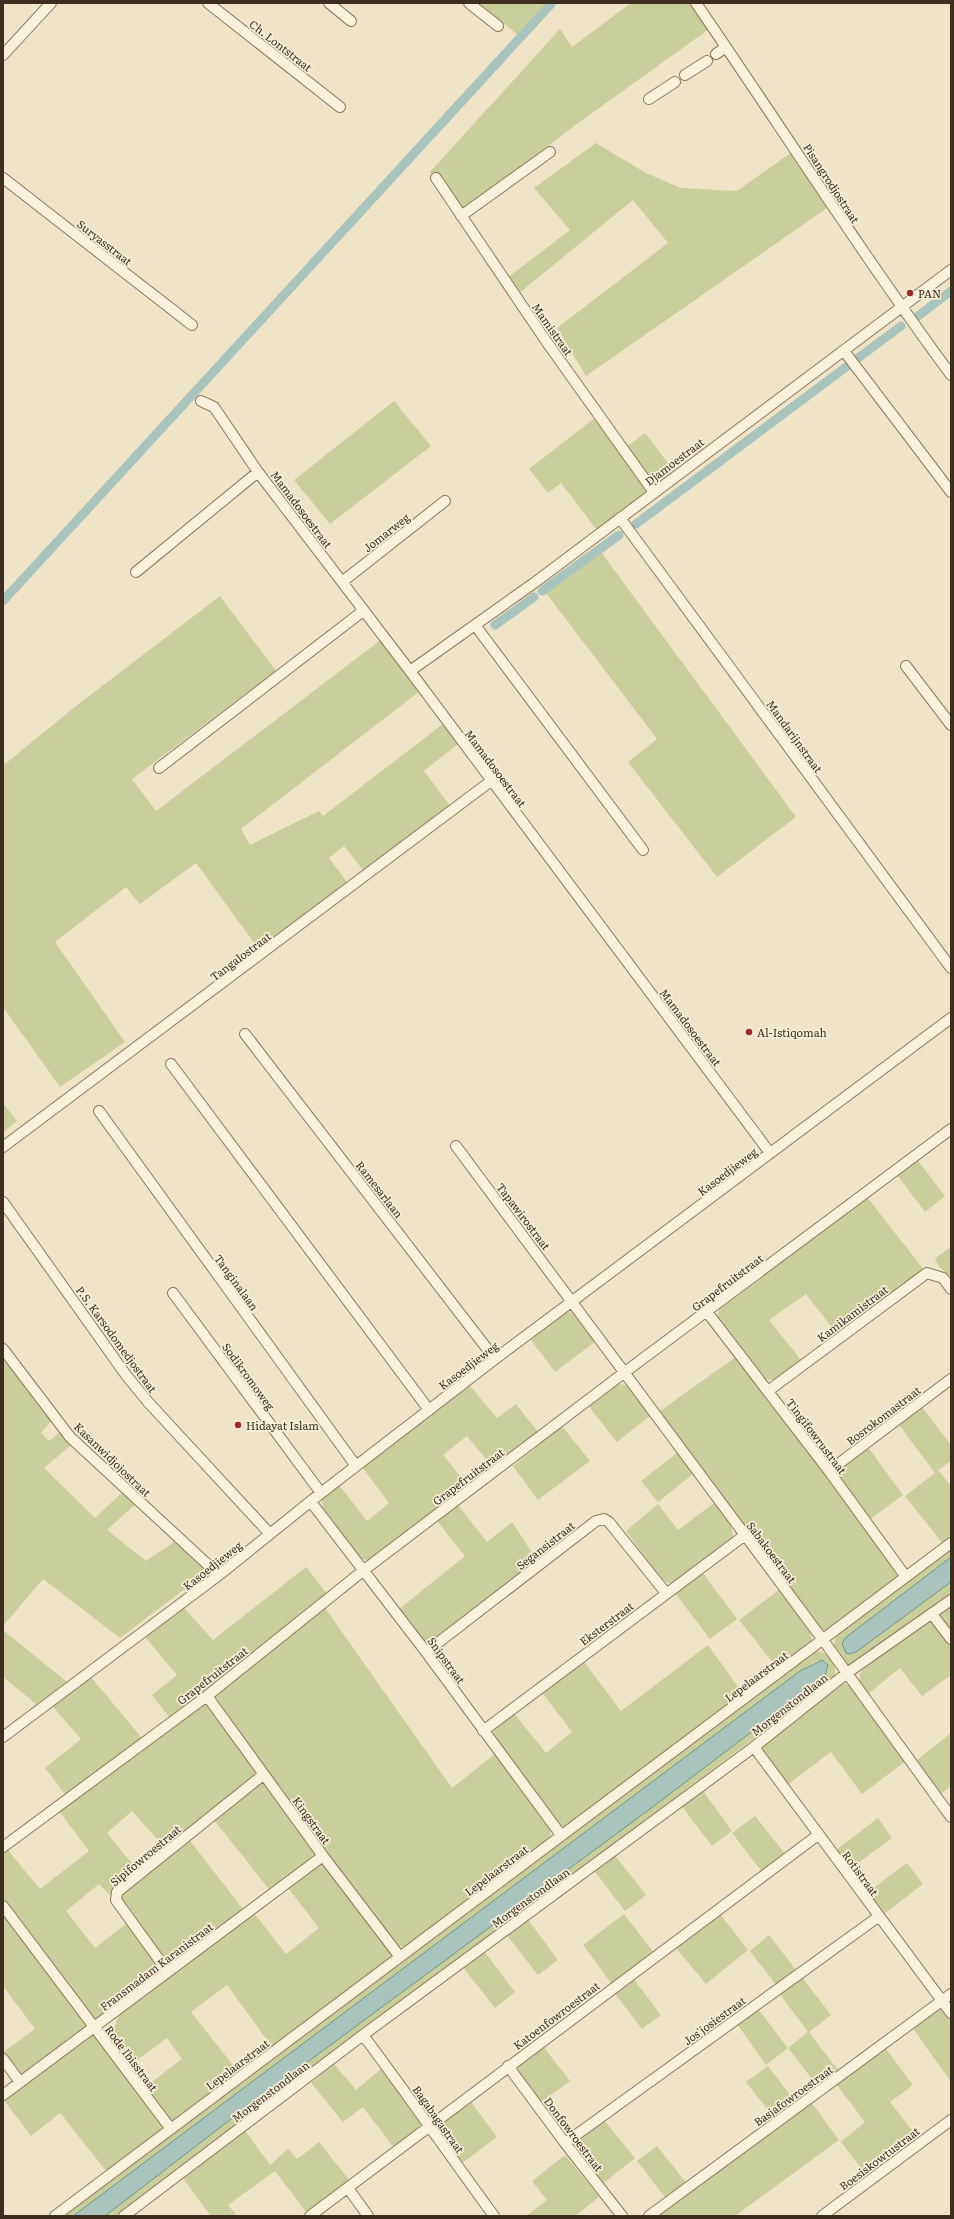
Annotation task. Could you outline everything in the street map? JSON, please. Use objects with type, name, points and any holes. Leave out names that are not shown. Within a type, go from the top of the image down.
[{"type":"street","points":[[3,56],[51,3]]},
{"type":"street","name":"Ch. Lontstraat","points":[[208,3],[340,106]]},
{"type":"street","points":[[329,3],[351,20]]},
{"type":"street","points":[[469,3],[498,26]]},
{"type":"street","name":"Pisangrodjostraat","points":[[696,3],[901,306],[951,375]]},
{"type":"street","points":[[716,54],[726,47]]},
{"type":"street","points":[[685,75],[707,61]]},
{"type":"street","points":[[649,99],[675,82]]},
{"type":"street","points":[[461,216],[550,152]]},
{"type":"street","name":"Suryasstraat","points":[[3,178],[192,325]]},
{"type":"street","name":"Mamistraat","points":[[436,178],[546,341],[653,492]]},
{"type":"street","name":"Djamoestraat","points":[[410,672],[620,518],[653,492],[846,353],[901,306],[951,270]]},
{"type":"street","points":[[846,353],[951,492]]},
{"type":"street","name":"Mamadosoestraat","points":[[201,401],[214,407],[258,472],[410,672],[770,1153]]},
{"type":"street","points":[[136,572],[258,472]]},
{"type":"street","name":"Jomarweg","points":[[342,582],[445,501]]},
{"type":"street","name":"Mandarijnstraat","points":[[620,518],[951,968]]},
{"type":"street","points":[[159,768],[363,611]]},
{"type":"street","points":[[475,625],[643,850]]},
{"type":"street","points":[[906,666],[951,725]]},
{"type":"street","name":"Tangalostraat","points":[[3,1147],[491,781]]},
{"type":"street","name":"Kasoedjieweg","points":[[3,1737],[219,1575],[321,1493],[495,1359],[951,1018]]},
{"type":"street","name":"Ramesarlaan","points":[[245,1034],[495,1359]]},
{"type":"street","points":[[171,1064],[429,1410]]},
{"type":"street","name":"Tanginalaan","points":[[99,1111],[356,1466]]},
{"type":"street","name":"Grapefruitstraat","points":[[3,1847],[207,1696],[364,1570],[625,1372],[951,1129]]},
{"type":"street","name":"Tapawirostraat","points":[[456,1146],[573,1301]]},
{"type":"street","name":"P.S. Karsodomedjostraat","points":[[3,1202],[126,1375],[148,1402],[270,1534]]},
{"type":"street","name":"Kamikamistraat","points":[[768,1391],[927,1273],[943,1278],[951,1289]]},
{"type":"street","name":"Sodikromoweg","points":[[173,1293],[321,1493]]},
{"type":"street","name":"Sabakoestraat","points":[[573,1301],[823,1640],[951,1817]]},
{"type":"street","name":"Tingifowrustraat","points":[[707,1312],[829,1471],[906,1577]]},
{"type":"street","name":"Kasanwidjojostraat","points":[[3,1349],[70,1437],[219,1575]]},
{"type":"street","name":"Bosrokomastraat","points":[[829,1471],[951,1379]]},
{"type":"street","name":"Snipstraat","points":[[311,1502],[426,1652],[561,1835]]},
{"type":"street","name":"Segansistraat","points":[[426,1652],[596,1521],[604,1519],[609,1522],[666,1593]]},
{"type":"street","name":"Eksterstraat","points":[[483,1731],[666,1593],[745,1536]]},
{"type":"street","name":"Lepelaarstraat","points":[[56,2216],[951,1543]]},
{"type":"street","name":"Morgenstondlaan","points":[[124,2216],[362,2035],[754,1747],[847,1673],[951,1600]]},
{"type":"street","points":[[932,1614],[951,1639]]},
{"type":"street","name":"Kingstraat","points":[[207,1696],[263,1775],[400,1957]]},
{"type":"street","name":"Rotistraat","points":[[754,1747],[878,1917],[951,2012]]},
{"type":"street","name":"Sipifowroestraat","points":[[168,1972],[116,1900],[117,1892],[263,1775]]},
{"type":"street","name":"Katoenfowroestraat","points":[[310,2216],[818,1835]]},
{"type":"street","name":"Fransmadam Karanistraat","points":[[3,2095],[323,1856]]},
{"type":"street","name":"Rode Ibisstraat","points":[[3,1906],[171,2129]]},
{"type":"street","name":"Jos'josiestraat","points":[[565,2143],[878,1917]]},
{"type":"street","name":"Basjafowroestraat","points":[[650,2216],[951,1994]]},
{"type":"street","name":"Bagabagastraat","points":[[362,2035],[414,2102],[428,2128],[494,2216]]},
{"type":"street","points":[[3,2059],[20,2082]]},
{"type":"street","name":"Donfowroestraat","points":[[508,2066],[565,2143],[622,2216]]},
{"type":"street","name":"Boesiskowtustraat","points":[[822,2216],[951,2120]]},
{"type":"street","points":[[348,2188],[368,2216]]},
{"type":"green space","points":[[478,3],[547,3],[518,35]]},
{"type":"green space","points":[[631,3],[696,3],[712,27],[581,121],[461,211],[440,175],[429,173],[560,29],[572,47]]},
{"type":"green space","points":[[596,143],[646,173],[681,188],[737,191],[792,152],[827,208],[586,376],[557,328],[668,243],[633,200],[518,294],[507,278],[570,230],[534,188]]},
{"type":"green space","points":[[394,401],[431,446],[330,524],[294,480]]},
{"type":"green space","points":[[596,417],[647,490],[646,494],[597,530],[561,483],[548,493],[529,469]]},
{"type":"green space","points":[[645,433],[674,471],[654,484],[650,481],[625,448]]},
{"type":"green space","points":[[601,552],[796,817],[717,877],[628,762],[657,739],[546,593]]},
{"type":"green space","points":[[220,596],[276,671],[132,779],[156,811],[382,639],[420,691],[241,829],[250,845],[319,811],[323,816],[443,724],[458,744],[424,771],[451,807],[364,871],[344,846],[329,858],[348,883],[260,951],[196,863],[140,904],[126,887],[55,942],[125,1042],[60,1087],[3,1007],[3,761],[5,764],[76,706]]},
{"type":"green space","points":[[3,1103],[17,1121],[3,1132]]},
{"type":"green space","points":[[918,1161],[945,1196],[925,1212],[898,1176]]},
{"type":"green space","points":[[867,1197],[924,1270],[837,1334],[806,1294],[769,1320],[801,1360],[778,1378],[768,1380],[762,1378],[717,1320],[719,1309]]},
{"type":"green space","points":[[951,1247],[951,1280],[940,1267],[935,1258]]},
{"type":"green space","points":[[571,1312],[575,1314],[595,1342],[555,1372],[531,1340],[566,1313]]},
{"type":"green space","points":[[3,1356],[52,1420],[41,1433],[49,1441],[60,1432],[72,1444],[44,1468],[95,1518],[124,1491],[137,1503],[107,1530],[146,1561],[177,1540],[210,1570],[120,1638],[43,1579],[3,1626]]},
{"type":"green space","points":[[737,1356],[896,1567],[899,1575],[894,1582],[831,1630],[823,1630],[817,1625],[660,1411]]},
{"type":"green space","points":[[622,1384],[627,1386],[650,1416],[617,1442],[589,1407],[617,1385]]},
{"type":"green space","points":[[470,1386],[497,1418],[516,1404],[538,1432],[491,1465],[467,1436],[443,1455],[468,1486],[369,1560],[361,1559],[323,1508],[322,1498],[339,1485],[367,1521],[389,1503],[362,1467]]},
{"type":"green space","points":[[922,1407],[951,1445],[951,1461],[938,1470],[951,1486],[951,1538],[943,1544],[905,1496],[935,1473],[899,1425]]},
{"type":"green space","points":[[562,1426],[590,1461],[538,1500],[513,1466]]},
{"type":"green space","points":[[867,1446],[903,1495],[869,1520],[836,1476],[836,1471]]},
{"type":"green space","points":[[677,1453],[693,1474],[658,1502],[641,1481]]},
{"type":"green space","points":[[714,1503],[724,1515],[732,1529],[732,1539],[676,1582],[669,1583],[662,1580],[626,1531],[658,1504],[678,1530]]},
{"type":"green space","points":[[458,1505],[487,1542],[512,1522],[537,1560],[432,1640],[425,1642],[419,1637],[399,1609],[465,1556],[437,1521]]},
{"type":"green space","points":[[951,1547],[951,1557],[845,1638],[856,1652],[951,1582],[951,1595],[892,1640],[853,1665],[848,1665],[834,1645],[836,1635]]},
{"type":"green space","points":[[306,1567],[328,1595],[169,1717],[152,1695],[177,1675],[145,1637],[184,1608],[213,1640]]},
{"type":"green space","points":[[702,1572],[737,1619],[710,1639],[675,1593]]},
{"type":"green space","points":[[779,1590],[810,1631],[812,1642],[777,1668],[739,1620]]},
{"type":"green space","points":[[951,1603],[951,1632],[940,1618],[941,1611]]},
{"type":"green space","points":[[325,1608],[452,1788],[495,1754],[549,1827],[551,1833],[549,1839],[407,1948],[397,1945],[215,1702],[215,1696]]},
{"type":"green space","points":[[927,1622],[933,1622],[951,1644],[951,1675],[922,1696],[900,1668],[868,1694],[859,1681],[861,1671]]},
{"type":"green space","points":[[3,1630],[67,1682],[36,1704],[3,1677]]},
{"type":"green space","points":[[708,1645],[744,1695],[570,1825],[564,1827],[558,1825],[511,1763],[502,1749],[493,1728],[513,1712],[546,1753],[572,1732],[541,1691],[582,1659],[621,1711]]},
{"type":"green space","points":[[817,1651],[825,1654],[835,1667],[835,1675],[829,1682],[119,2216],[105,2216],[248,2106],[654,1806],[825,1676],[828,1670],[825,1662],[817,1661],[800,1671],[73,2216],[60,2216],[804,1657]]},
{"type":"green space","points":[[90,1676],[142,1738],[65,1794],[45,1768],[81,1739],[52,1706]]},
{"type":"green space","points":[[840,1683],[848,1684],[854,1690],[906,1761],[862,1794],[831,1752],[787,1785],[761,1749],[761,1744]]},
{"type":"green space","points":[[203,1704],[208,1705],[257,1772],[256,1777],[166,1849],[132,1811],[107,1833],[138,1871],[110,1895],[99,1884],[66,1911],[95,1948],[127,1923],[161,1967],[161,1972],[101,2019],[95,2019],[90,2016],[3,1899],[3,1852],[7,1849],[40,1889],[89,1851],[59,1811]]},
{"type":"green space","points":[[951,1733],[951,1786],[941,1794],[917,1760]]},
{"type":"green space","points":[[259,1782],[268,1784],[317,1854],[315,1859],[272,1893],[214,1820]]},
{"type":"green space","points":[[701,1788],[732,1831],[712,1846],[680,1804]]},
{"type":"green space","points":[[755,1816],[786,1855],[763,1873],[732,1833]]},
{"type":"green space","points":[[878,1818],[892,1838],[850,1869],[836,1850]]},
{"type":"green space","points":[[187,1837],[246,1913],[174,1963],[169,1963],[121,1900],[122,1889]]},
{"type":"green space","points":[[613,1853],[646,1895],[625,1911],[593,1869]]},
{"type":"green space","points":[[907,1863],[923,1884],[880,1917],[864,1895]]},
{"type":"green space","points":[[323,1864],[392,1955],[389,1961],[273,2048],[227,1985],[191,2012],[239,2073],[177,2120],[171,2121],[145,2087],[182,2059],[167,2038],[129,2066],[111,2044],[115,2025],[121,2010],[254,1913],[286,1954],[319,1928],[288,1888],[316,1866]]},
{"type":"green space","points":[[3,1912],[87,2023],[86,2031],[21,2075],[15,2072],[3,2052],[35,2029],[3,1986]]},
{"type":"green space","points":[[624,1914],[654,1953],[611,1983],[583,1945]]},
{"type":"green space","points":[[720,1914],[748,1950],[706,1984],[676,1948]]},
{"type":"green space","points":[[526,1917],[558,1960],[538,1975],[505,1933]]},
{"type":"green space","points":[[769,1935],[797,1971],[777,1986],[750,1951]]},
{"type":"green space","points":[[483,1950],[515,1992],[495,2008],[462,1966]]},
{"type":"green space","points":[[801,1976],[831,2015],[809,2032],[840,2073],[819,2088],[788,2048],[808,2032],[779,1993]]},
{"type":"green space","points":[[632,1977],[661,2015],[642,2029],[613,1991]]},
{"type":"green space","points":[[758,2009],[788,2048],[766,2065],[737,2024]]},
{"type":"green space","points":[[943,2010],[951,2017],[951,2082],[912,2027],[933,2012]]},
{"type":"green space","points":[[86,2036],[97,2036],[161,2121],[163,2127],[161,2133],[107,2172],[60,2113],[31,2136],[3,2099]]},
{"type":"green space","points":[[542,2045],[570,2081],[540,2103],[517,2070],[518,2065]]},
{"type":"green space","points":[[885,2048],[913,2085],[890,2102],[919,2139],[867,2176],[841,2142],[865,2122],[836,2084]]},
{"type":"green space","points":[[334,2064],[356,2090],[381,2069],[420,2121],[421,2126],[417,2134],[395,2149],[363,2107],[343,2122],[311,2083]]},
{"type":"green space","points":[[768,2066],[797,2104],[775,2119],[746,2082]]},
{"type":"green space","points":[[471,2102],[497,2137],[461,2164],[437,2128],[438,2125]]},
{"type":"green space","points":[[811,2102],[839,2140],[735,2216],[656,2216]]},
{"type":"green space","points":[[603,2119],[635,2158],[601,2185],[575,2152],[576,2141]]},
{"type":"green space","points":[[244,2129],[270,2165],[288,2149],[297,2159],[319,2142],[350,2181],[306,2212],[275,2171],[228,2205],[237,2216],[211,2216],[182,2177]]},
{"type":"green space","points":[[657,2146],[688,2185],[667,2200],[637,2161]]},
{"type":"green space","points":[[565,2155],[599,2197],[575,2216],[526,2216],[547,2200],[532,2181]]},
{"type":"water","points":[[951,1557],[951,1582],[856,1652],[850,1654],[846,1653],[842,1644],[845,1638]]},
{"type":"water","points":[[822,1660],[828,1665],[825,1676],[654,1806],[248,2106],[105,2216],[73,2216],[800,1671]]},
{"type":"waterway","points":[[3,601],[552,3]]},
{"type":"waterway","points":[[918,316],[951,291]]},
{"type":"waterway","points":[[636,524],[901,326]]},
{"type":"waterway","points":[[542,591],[619,535]]},
{"type":"waterway","points":[[495,625],[534,597]]},
{"type":"place","name":"PAN","points":[[910,293]]},
{"type":"place","name":"Al-Istiqomah","points":[[749,1032]]},
{"type":"place","name":"Hidayat Islam","points":[[238,1425]]}]
